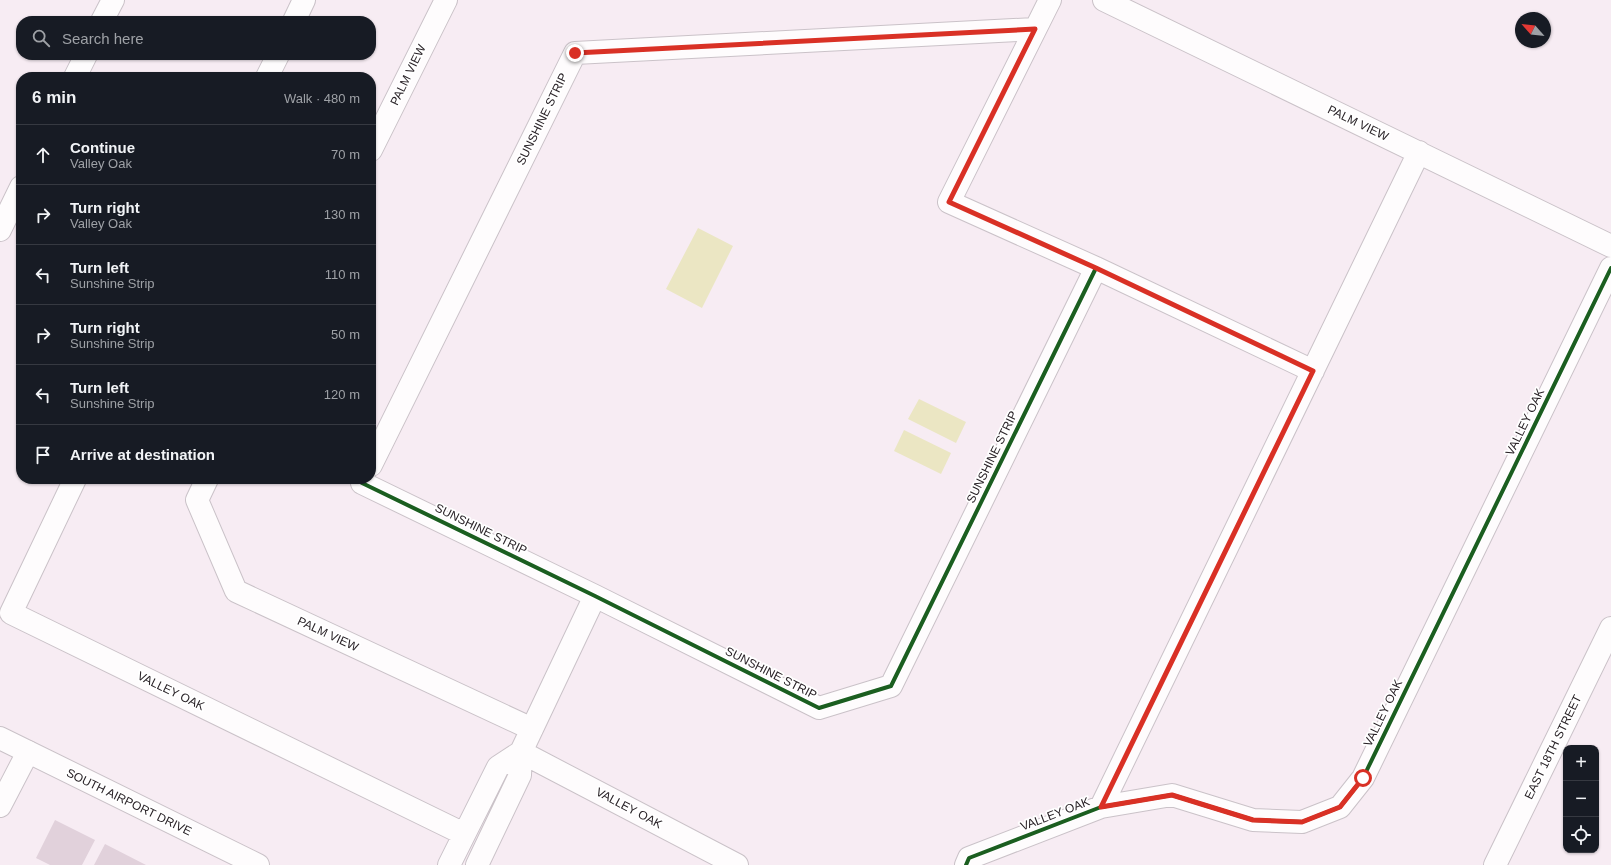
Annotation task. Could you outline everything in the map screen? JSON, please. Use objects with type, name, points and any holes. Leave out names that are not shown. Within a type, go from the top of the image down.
[{"type":"street","points":[[104,16],[112,0]]},
{"type":"street","points":[[296,16],[304,0]]},
{"type":"street","name":"PALM VIEW","points":[[376,140],[446,0]]},
{"type":"street","points":[[1050,0],[949,202],[1096,268],[1313,371]]},
{"type":"street","name":"PALM VIEW","points":[[1104,0],[1611,246]]},
{"type":"street","name":"SUNSHINE STRIP","points":[[376,455],[575,53],[1035,29]]},
{"type":"street","points":[[78,72],[84,60]]},
{"type":"street","points":[[270,72],[276,60]]},
{"type":"street","name":"VALLEY OAK","points":[[1101,807],[1419,152]]},
{"type":"street","points":[[0,230],[16,197]]},
{"type":"street","name":"SUNSHINE STRIP","points":[[364,484],[595,596],[819,708],[891,686],[1096,268]]},
{"type":"street","name":"VALLEY OAK","points":[[966,865],[969,858],[1101,807],[1172,795],[1253,820],[1302,822],[1340,807],[1363,778],[1611,268]]},
{"type":"street","name":"VALLEY OAK","points":[[73,484],[11,613],[464,834]]},
{"type":"street","name":"PALM VIEW","points":[[205,484],[197,500],[236,591],[532,729]]},
{"type":"street","points":[[477,865],[520,775],[522,752],[532,729],[595,596]]},
{"type":"street","name":"EAST 18TH STREET","points":[[1495,865],[1611,628]]},
{"type":"street","name":"SOUTH AIRPORT DRIVE","points":[[0,738],[258,865]]},
{"type":"street","points":[[0,806],[28,752]]},
{"type":"street","points":[[449,865],[498,767],[522,752]]},
{"type":"street","name":"VALLEY OAK","points":[[522,752],[737,865]]},
{"type":"shaded area","points":[[698,228],[733,246],[702,308],[666,289]]},
{"type":"shaded area","points":[[919,399],[966,422],[956,443],[908,419]]},
{"type":"shaded area","points":[[904,430],[951,453],[941,474],[894,451]]},
{"type":"building","points":[[55,820],[95,840],[82,865],[50,865],[36,858]]},
{"type":"building","points":[[105,844],[146,865],[94,865]]},
{"type":"cycle path","points":[[364,484],[595,596],[819,708],[891,686],[1096,268]]},
{"type":"cycle path","points":[[966,865],[969,858],[1101,807],[1172,795],[1253,820],[1302,822],[1340,807],[1363,778],[1611,268]]},
{"type":"route","points":[[575,53],[1035,29],[949,202],[1096,268],[1313,371],[1101,807],[1172,795],[1253,820],[1302,822],[1340,807],[1363,778]]}]
